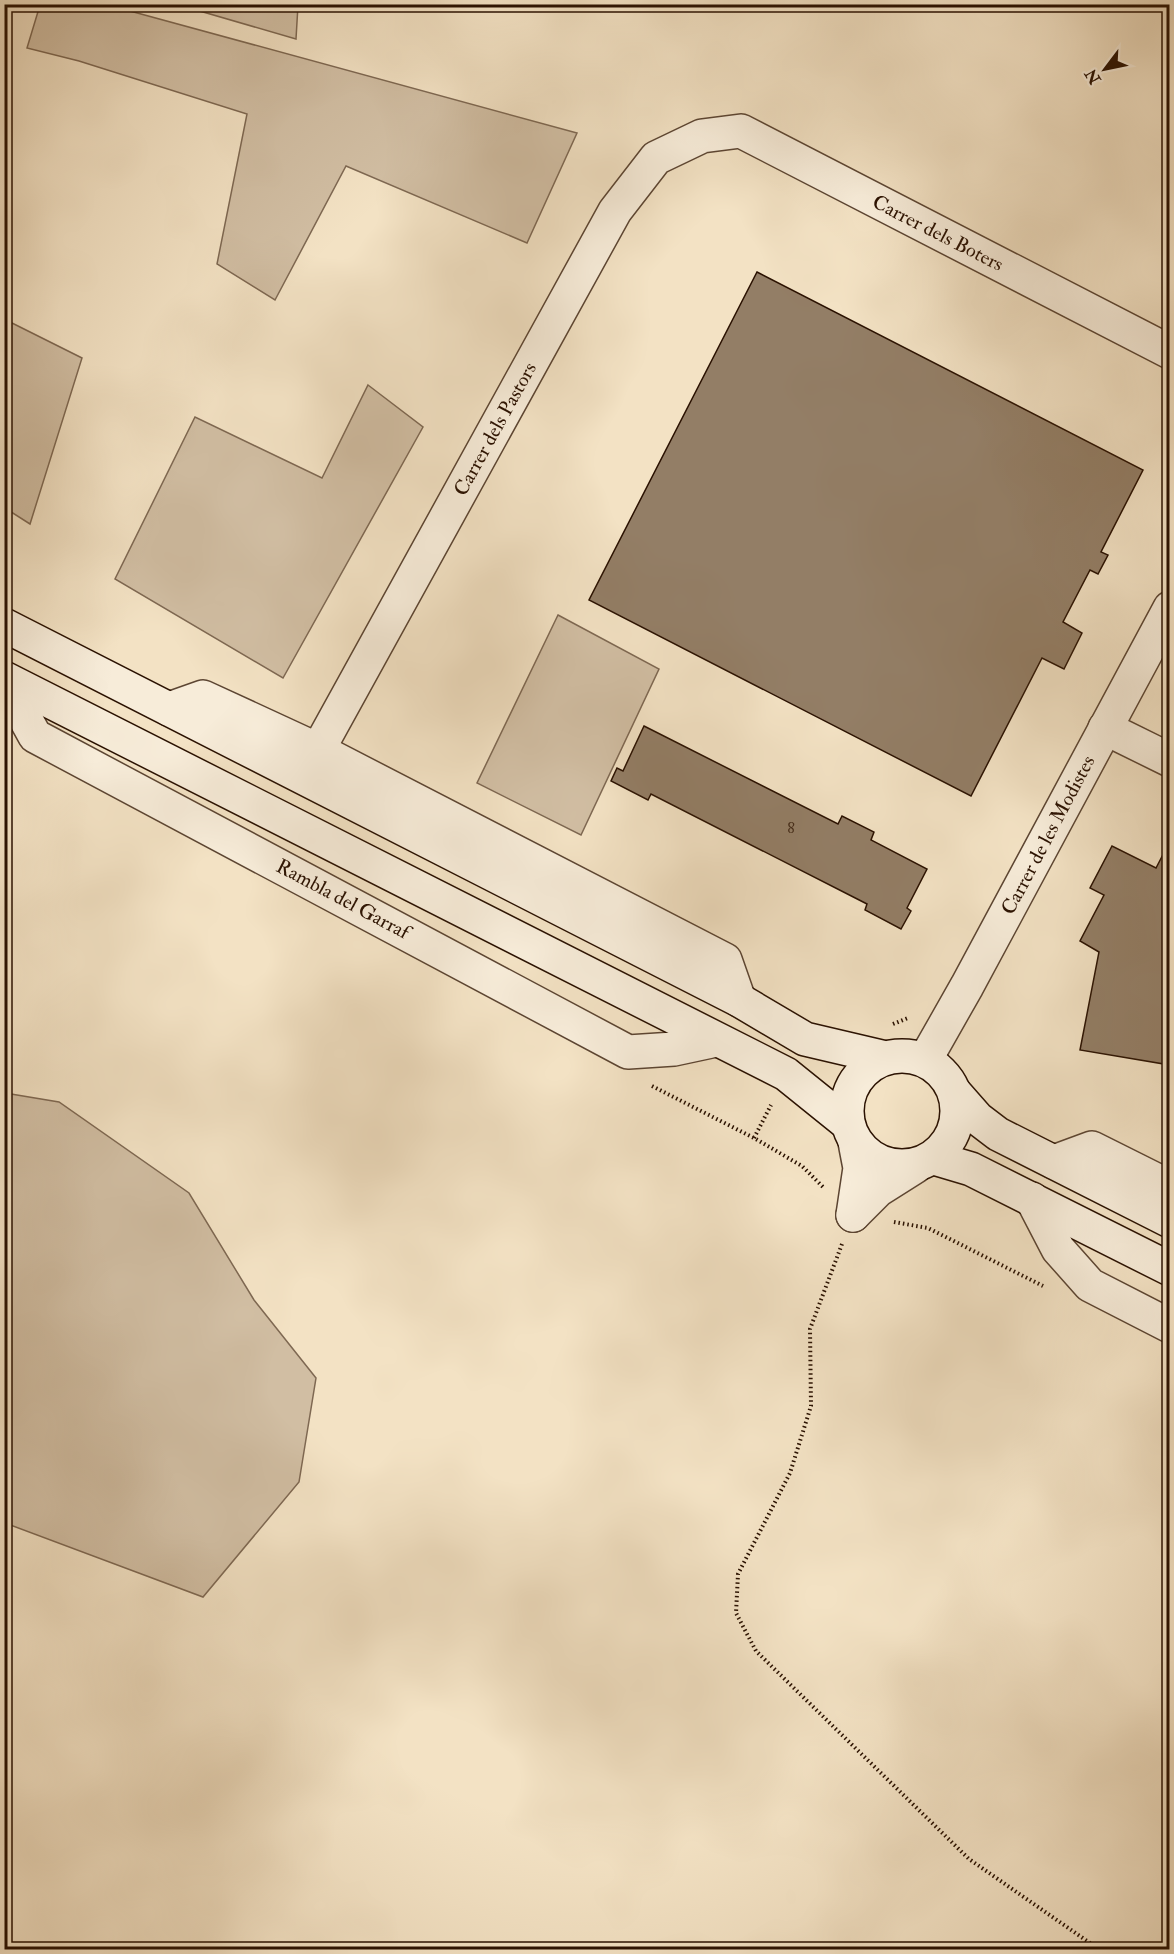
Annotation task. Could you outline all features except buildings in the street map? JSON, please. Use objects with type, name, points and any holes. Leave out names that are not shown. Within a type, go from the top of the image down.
[{"type":"street","name":"Carrer dels Boters","points":[[702,136],[741,131],[1170,352]]},
{"type":"street","name":"Carrer dels Pastors","points":[[318,750],[615,211],[656,158],[702,136]]},
{"type":"street","name":"Carrer de les Modistes","points":[[925,1060],[968,986],[1170,608]]},
{"type":"street","points":[[4,624],[739,1000],[805,1039],[886,1058],[906,1056],[925,1060],[946,1076],[955,1093],[977,1118],[991,1129],[1170,1221]]},
{"type":"street","name":"Rambla del Garraf","points":[[4,679],[786,1074],[852,1133]]},
{"type":"street","name":"Rambla del Garraf","points":[[4,679],[35,735],[628,1052],[674,1049],[716,1040]]},
{"type":"street","points":[[169,709],[203,697],[318,750],[725,960],[739,1000]]},
{"type":"street","points":[[1105,728],[1170,760]]},
{"type":"street","points":[[853,1215],[861,1168],[847,1104],[859,1076],[869,1066],[886,1058]]},
{"type":"street","points":[[853,1215],[878,1190],[925,1162],[951,1140],[958,1122],[955,1093]]},
{"type":"street","points":[[852,1133],[872,1158],[890,1166],[925,1162],[971,1169],[1170,1269]]},
{"type":"street","points":[[1054,1162],[1092,1148],[1170,1187]]},
{"type":"street","points":[[1032,1200],[1058,1249],[1090,1285],[1170,1326]]},
{"type":"path","points":[[853,1215],[810,1329],[810,1406],[790,1473],[738,1574],[736,1613],[756,1651],[969,1859],[1100,1950]]},
{"type":"shaded area","points":[[40,5],[108,5],[577,133],[527,243],[346,166],[275,300],[217,264],[247,114],[79,61],[27,48]]},
{"type":"shaded area","points":[[179,5],[298,5],[296,39]]},
{"type":"shaded area","points":[[4,319],[82,358],[30,524],[5,508]]},
{"type":"shaded area","points":[[368,385],[423,427],[283,678],[115,579],[195,417],[322,478]]},
{"type":"shaded area","points":[[558,615],[659,669],[581,835],[477,783]]},
{"type":"shaded area","points":[[5,1093],[59,1102],[189,1193],[254,1300],[316,1378],[299,1482],[203,1597],[5,1523]]}]
